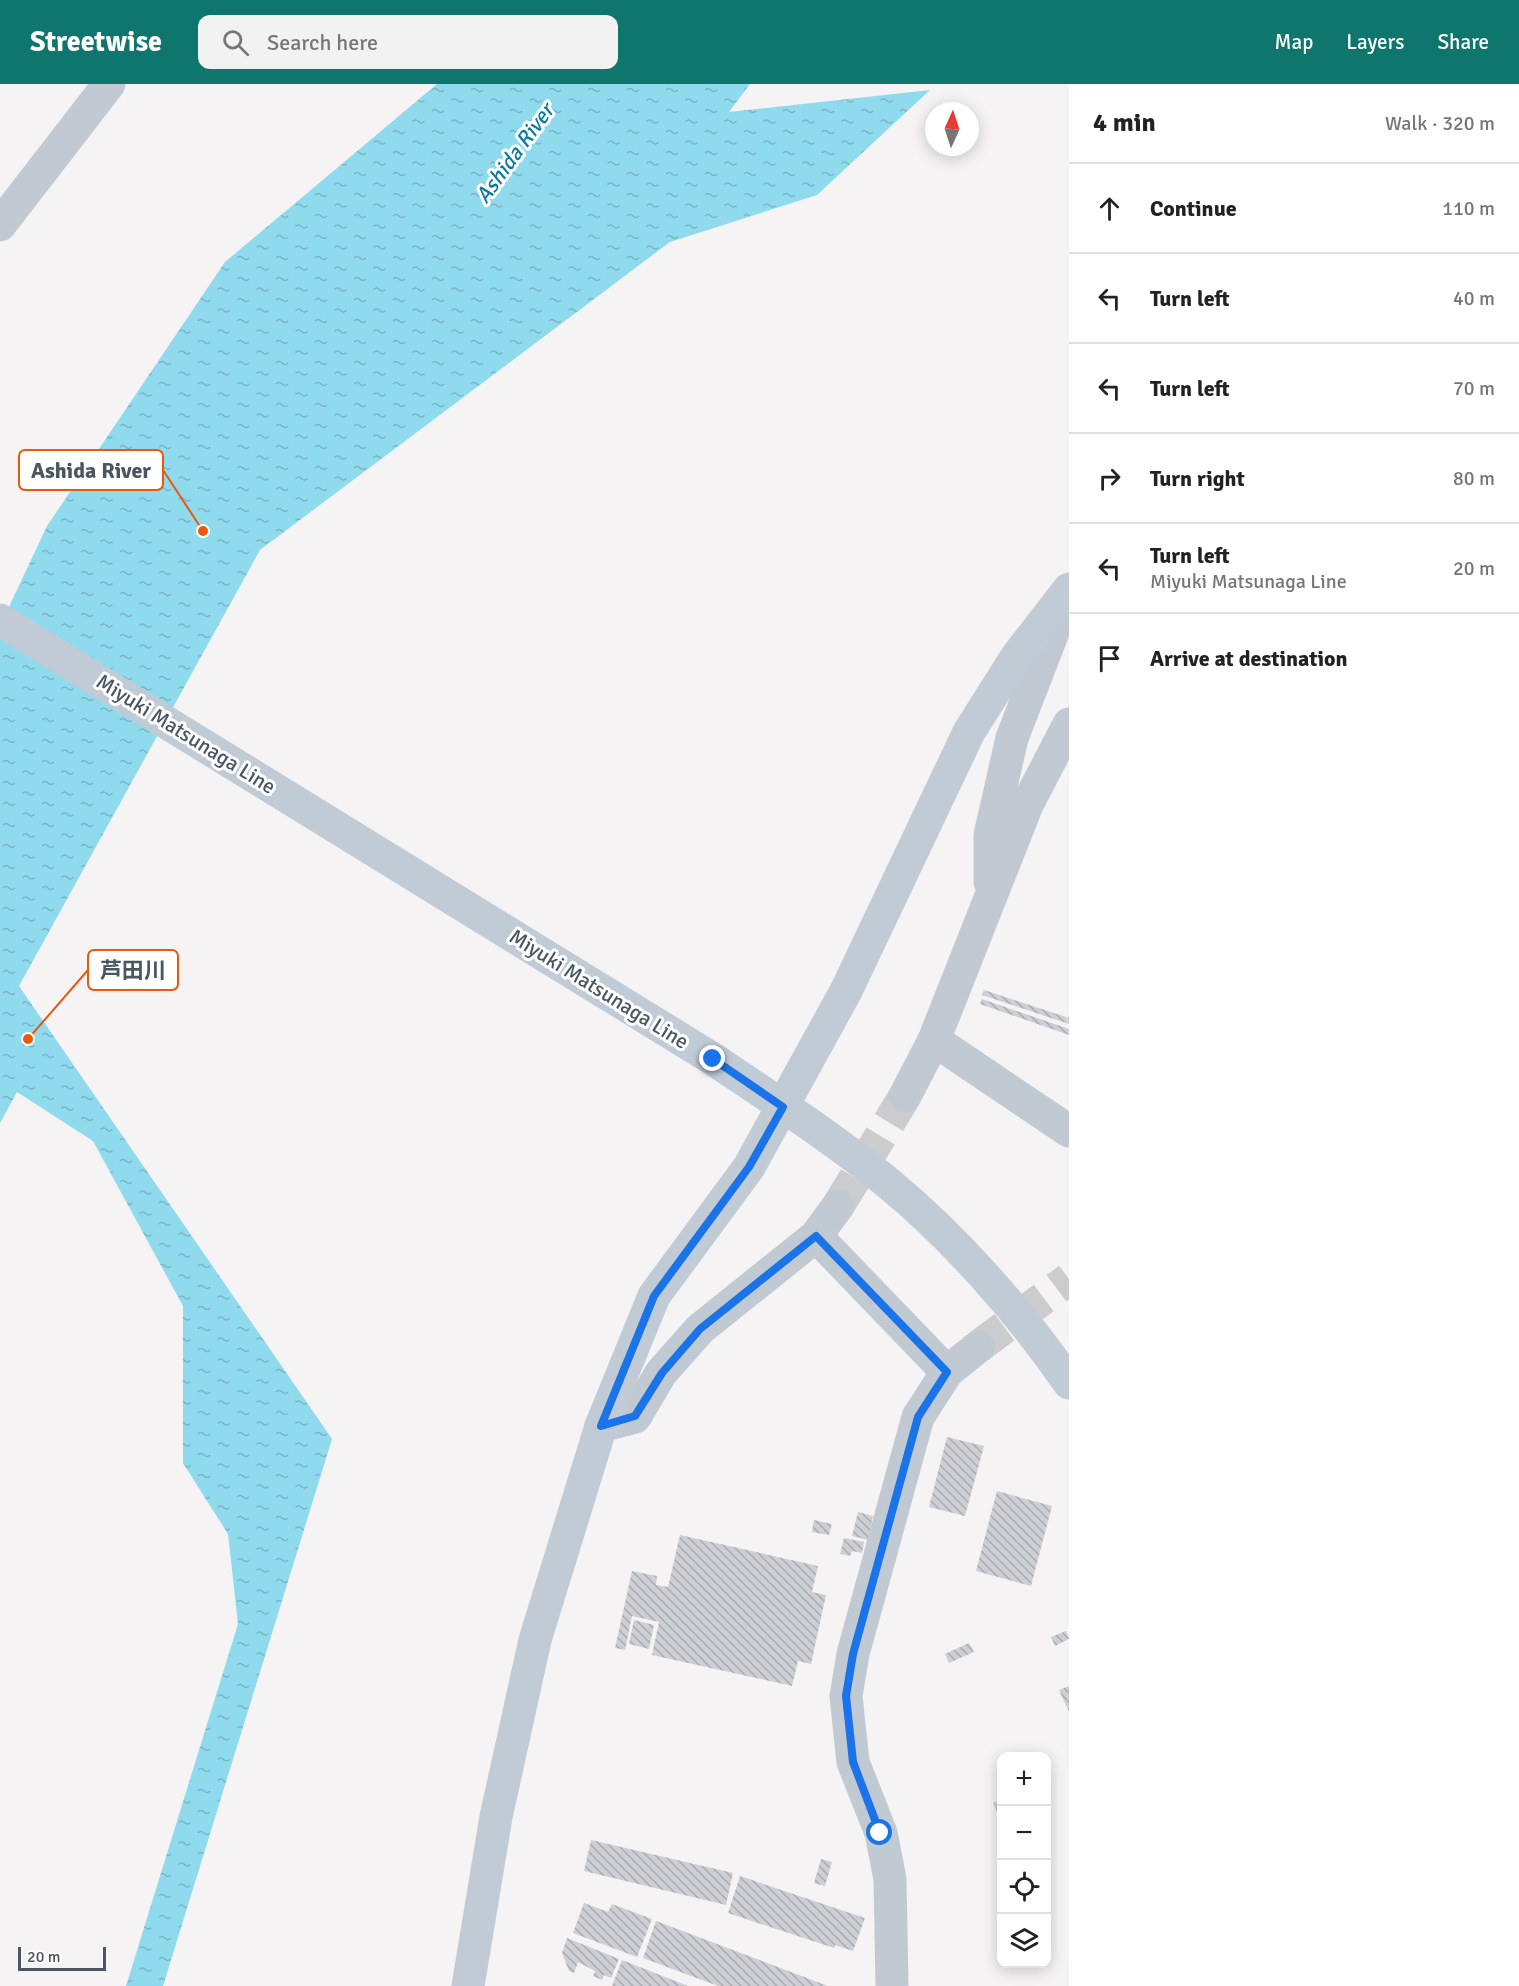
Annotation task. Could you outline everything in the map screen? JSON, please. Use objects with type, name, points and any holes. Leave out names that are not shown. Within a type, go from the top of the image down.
[{"type":"main road","points":[[468,1986],[496,1817],[535,1640],[601,1426],[654,1296],[749,1167],[846,991],[969,732],[1017,656],[1069,589]]},
{"type":"main road","name":"Miyuki Matsunaga Line","points":[[0,620],[713,1059],[783,1107],[888,1184],[970,1260],[1069,1383]]},
{"type":"street","points":[[0,225],[109,84]]},
{"type":"street","points":[[990,901],[990,835],[1012,738],[1069,589]]},
{"type":"street","points":[[905,1096],[934,1040],[1027,805],[1069,724]]},
{"type":"street","points":[[934,1040],[1069,1131]]},
{"type":"street","points":[[601,1426],[635,1416],[662,1373],[700,1329],[816,1236],[838,1206]]},
{"type":"street","points":[[816,1236],[947,1372]]},
{"type":"street","points":[[892,1986],[890,1880],[880,1833],[853,1762],[846,1696],[853,1654],[918,1417],[947,1372],[978,1347]]},
{"type":"water","points":[[437,84],[750,84],[729,112],[930,90],[817,195],[670,242],[260,550],[19,986],[332,1439],[163,1986],[126,1986],[238,1624],[228,1534],[183,1463],[183,1306],[93,1141],[17,1092],[0,1123],[0,626],[47,526],[225,262]]},
{"type":"building","points":[[984,990],[1069,1018],[1069,1024],[982,995]]},
{"type":"building","points":[[982,999],[1069,1029],[1069,1035],[980,1004]]},
{"type":"building","points":[[947,1437],[984,1446],[965,1516],[929,1507]]},
{"type":"building","points":[[997,1491],[1052,1506],[1031,1586],[976,1571]]},
{"type":"building","points":[[858,1512],[873,1516],[868,1540],[852,1536]]},
{"type":"building","points":[[814,1520],[832,1524],[829,1535],[812,1532]]},
{"type":"building","points":[[680,1535],[818,1566],[812,1592],[826,1595],[811,1664],[798,1661],[792,1686],[652,1655],[659,1622],[632,1616],[625,1650],[615,1648],[632,1571],[657,1576],[656,1585],[668,1587]]},
{"type":"building","points":[[844,1538],[864,1542],[862,1553],[852,1551],[850,1556],[840,1554]]},
{"type":"building","points":[[634,1620],[654,1625],[649,1649],[629,1644]]},
{"type":"building","points":[[1066,1631],[1069,1639],[1055,1646],[1051,1637]]},
{"type":"building","points":[[969,1643],[974,1652],[949,1663],[945,1654]]},
{"type":"building","points":[[1069,1686],[1069,1712],[1059,1690]]},
{"type":"building","points":[[591,1840],[733,1873],[726,1905],[584,1871]]},
{"type":"building","points":[[821,1859],[832,1862],[825,1886],[814,1883]]},
{"type":"building","points":[[740,1876],[865,1918],[853,1951],[835,1945],[834,1948],[728,1913]]},
{"type":"building","points":[[584,1903],[608,1912],[612,1904],[652,1919],[637,1957],[573,1933]]},
{"type":"building","points":[[656,1921],[828,1986],[718,1986],[643,1958]]},
{"type":"building","points":[[567,1938],[619,1959],[611,1978],[604,1975],[602,1980],[593,1976],[595,1971],[578,1962],[574,1973],[569,1971],[562,1953]]},
{"type":"building","points":[[622,1960],[688,1986],[612,1986]]},
{"type":"tunnel","points":[[838,1206],[905,1096]]},
{"type":"tunnel","points":[[978,1347],[1069,1279]]},
{"type":"place","name":"Ashida River","points":[[203,531]]},
{"type":"place","name":"芦田川","points":[[28,1039]]},
{"type":"route","points":[[713,1059],[783,1107],[749,1167],[654,1296],[601,1426],[635,1416],[662,1373],[700,1329],[816,1236],[947,1372],[918,1417],[853,1654],[846,1696],[853,1762],[880,1833]]}]
